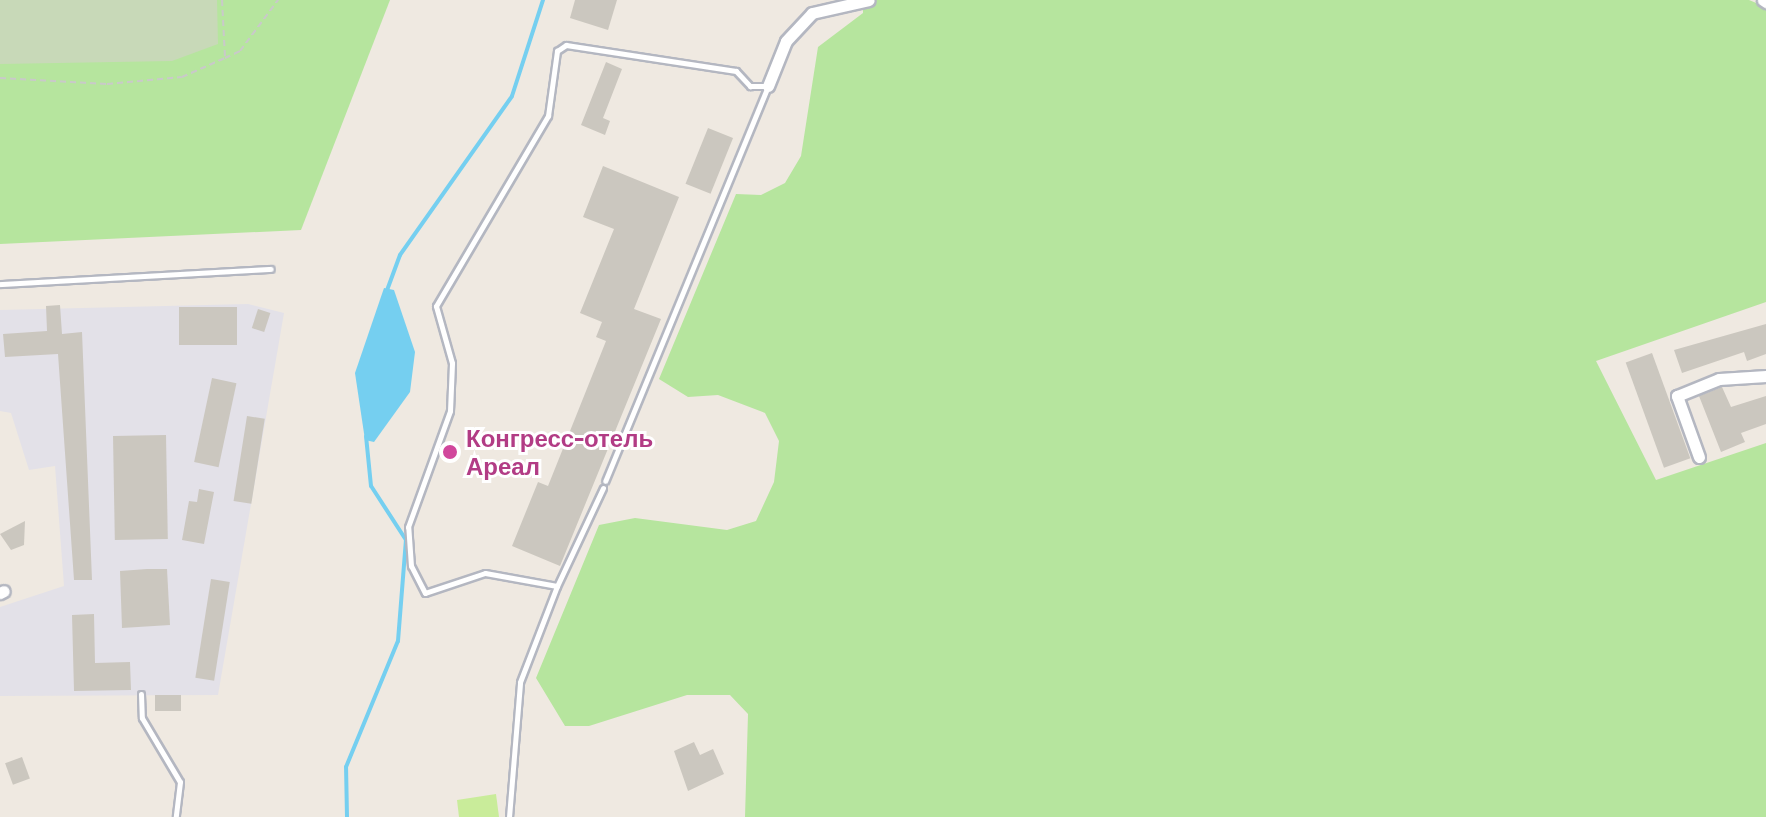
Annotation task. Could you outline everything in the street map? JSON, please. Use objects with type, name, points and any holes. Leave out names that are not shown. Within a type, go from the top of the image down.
[{"type":"street","points":[[768,86],[786,41],[812,13],[869,0]]},
{"type":"street","points":[[1699,457],[1677,396],[1719,379],[1766,376]]},
{"type":"lane","points":[[509,817],[520,682],[557,586],[604,484],[768,86],[750,86],[736,71],[566,45],[557,51],[548,116],[436,306],[452,363],[450,411],[408,527],[411,566],[425,593],[485,573],[557,586]]},
{"type":"lane","points":[[0,284],[271,269]]},
{"type":"lane","points":[[141,694],[142,718],[180,782],[176,817]]},
{"type":"path","points":[[222,0],[225,58]]},
{"type":"path","points":[[0,78],[107,84],[182,77],[240,51],[278,0]]},
{"type":"shaded area","points":[[248,304],[284,313],[218,695],[0,696],[0,607],[64,586],[55,466],[29,470],[11,413],[0,411],[0,310]]},
{"type":"green space","points":[[0,0],[390,0],[301,230],[0,244]]},
{"type":"green space","points":[[0,0],[217,0],[218,44],[172,61],[0,64]]},
{"type":"green space","points":[[863,0],[1749,0],[1766,7],[1766,302],[1596,361],[1656,480],[1766,443],[1766,817],[745,817],[748,714],[730,695],[687,695],[589,726],[565,726],[536,678],[599,525],[635,518],[727,530],[756,521],[774,482],[779,441],[765,413],[718,395],[688,397],[659,379],[736,194],[761,195],[785,183],[801,156],[818,47],[863,13]]},
{"type":"green space","points":[[496,794],[499,817],[459,817],[457,800]]},
{"type":"water","points":[[384,288],[394,290],[415,352],[410,392],[374,442],[365,440],[355,373]]},
{"type":"building","points":[[575,0],[617,0],[608,30],[570,18]]},
{"type":"building","points":[[606,62],[622,69],[603,118],[610,121],[605,135],[581,125]]},
{"type":"building","points":[[708,128],[733,138],[711,194],[686,184]]},
{"type":"building","points":[[603,166],[679,197],[634,309],[661,319],[560,566],[512,546],[538,482],[548,486],[606,341],[596,337],[602,322],[580,313],[614,229],[583,217]]},
{"type":"building","points":[[60,305],[62,334],[82,332],[92,580],[74,580],[58,354],[5,357],[3,334],[47,331],[46,306]]},
{"type":"building","points":[[179,307],[237,307],[237,345],[179,345]]},
{"type":"building","points":[[258,309],[270,313],[264,332],[252,328]]},
{"type":"building","points":[[1766,324],[1766,354],[1747,361],[1744,352],[1682,373],[1674,350]]},
{"type":"building","points":[[1652,353],[1690,458],[1664,468],[1626,363]]},
{"type":"building","points":[[212,378],[236,383],[219,467],[194,462]]},
{"type":"building","points":[[1722,387],[1731,407],[1766,396],[1766,424],[1741,433],[1745,442],[1721,452],[1699,396]]},
{"type":"building","points":[[247,416],[265,419],[251,504],[234,501]]},
{"type":"building","points":[[166,435],[168,539],[115,540],[113,436]]},
{"type":"building","points":[[199,489],[214,492],[204,544],[182,540],[189,501],[197,502]]},
{"type":"building","points":[[25,521],[24,545],[11,550],[0,534]]},
{"type":"building","points":[[167,569],[170,625],[122,628],[120,571]]},
{"type":"building","points":[[211,579],[230,582],[214,681],[195,678]]},
{"type":"building","points":[[94,614],[95,663],[130,662],[131,690],[74,691],[72,615]]},
{"type":"building","points":[[155,695],[181,695],[181,711],[155,711]]},
{"type":"building","points":[[694,742],[700,755],[713,749],[724,774],[688,791],[674,751]]},
{"type":"building","points":[[22,757],[30,779],[13,785],[5,763]]},
{"type":"waterway","points":[[386,293],[400,255],[512,96],[543,0]]},
{"type":"waterway","points":[[347,817],[346,767],[398,641],[406,540],[371,486],[366,436]]},
{"type":"place","name":"Конгресс-отель Ареал","points":[[450,452]]}]
